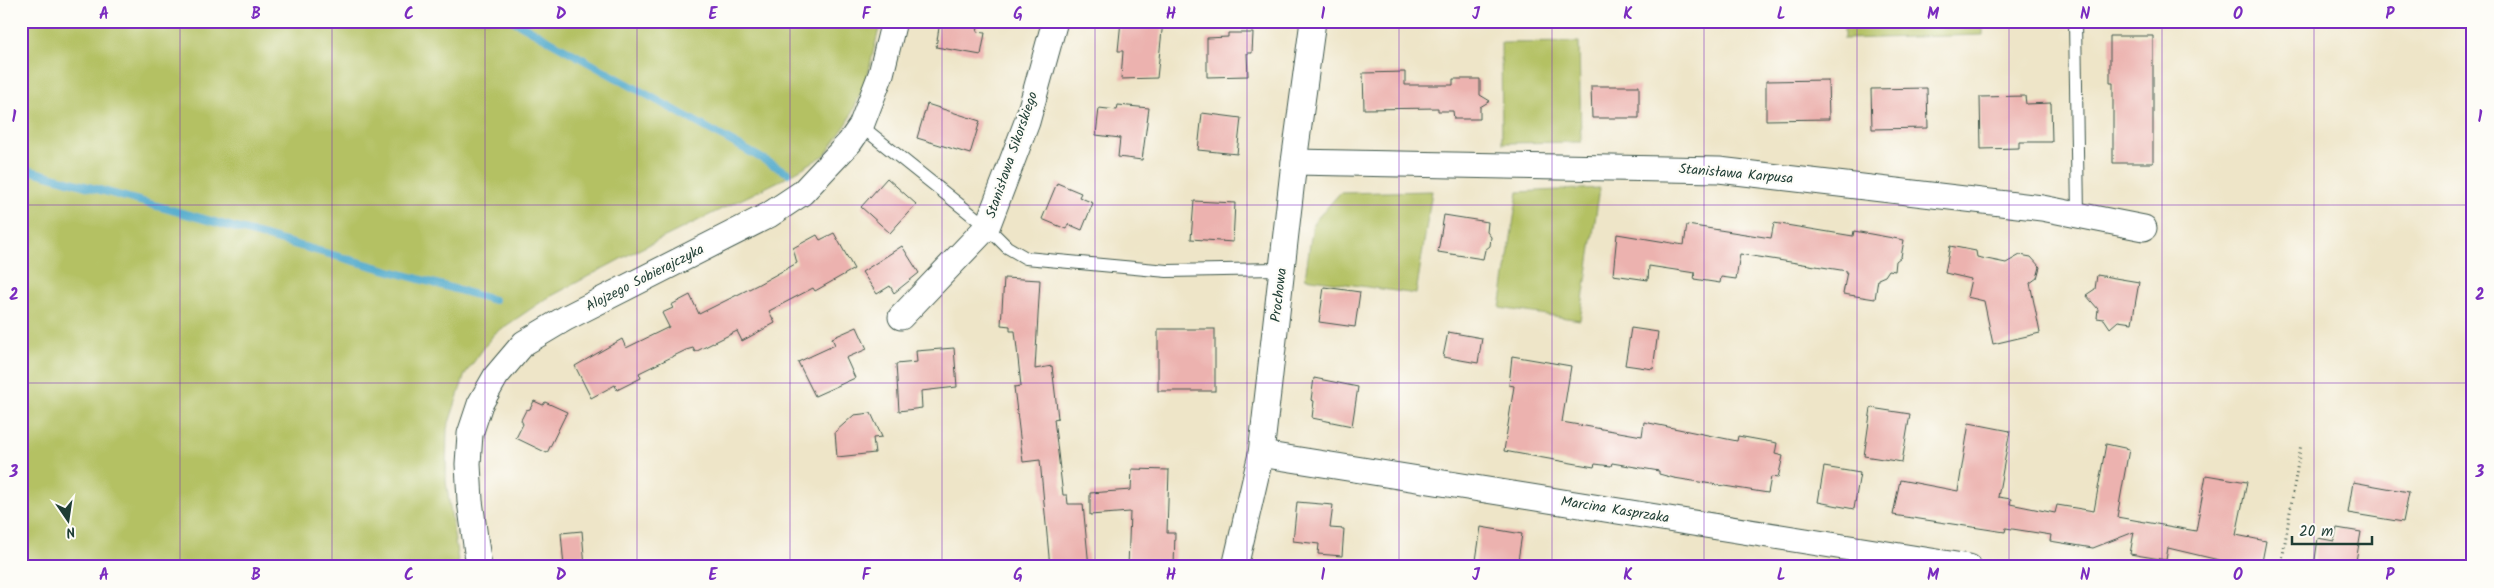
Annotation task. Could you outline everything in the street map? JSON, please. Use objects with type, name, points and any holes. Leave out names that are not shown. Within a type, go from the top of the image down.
[{"type":"street","name":"Alojzego Sobierajczyka","points":[[478,567],[470,501],[468,464],[470,434],[480,404],[496,376],[524,343],[566,318],[769,214],[802,193],[850,142],[861,126],[881,74],[894,21]]},
{"type":"street","name":"Stanisława Sikorskiego","points":[[901,317],[987,227],[1026,122],[1055,21]]},
{"type":"street","name":"Prochowa","points":[[1235,567],[1261,454],[1294,162],[1313,21]]},
{"type":"street","name":"Stanisława Karpusa","points":[[1294,162],[1719,170],[2042,208],[2144,228]]},
{"type":"street","name":"Marcina Kasprzaka","points":[[1261,454],[1969,567]]},
{"type":"lane","points":[[2075,21],[2078,215]]},
{"type":"lane","points":[[861,126],[987,227],[1007,247],[1026,258],[1167,271],[1282,269]]},
{"type":"path","points":[[2281,567],[2301,444]]},
{"type":"green space","points":[[21,21],[881,21],[866,81],[848,122],[825,155],[787,177],[630,254],[544,300],[494,334],[465,374],[447,429],[446,481],[459,567],[21,567]]},
{"type":"green space","points":[[1844,21],[1983,21],[1983,35],[1844,39]]},
{"type":"green space","points":[[1579,42],[1581,142],[1502,143],[1501,43]]},
{"type":"green space","points":[[1600,188],[1580,320],[1500,308],[1518,192]]},
{"type":"green space","points":[[1432,191],[1416,294],[1305,278],[1313,223],[1340,193]]},
{"type":"building","points":[[940,21],[979,21],[977,32],[985,33],[981,55],[936,47]]},
{"type":"building","points":[[1121,21],[1163,21],[1157,78],[1121,79],[1123,51],[1118,51]]},
{"type":"building","points":[[1228,33],[1253,33],[1252,53],[1247,53],[1248,76],[1207,77],[1207,38],[1228,37]]},
{"type":"building","points":[[2110,36],[2153,36],[2153,163],[2113,163],[2113,83],[2110,83]]},
{"type":"building","points":[[1405,72],[1405,85],[1453,85],[1453,79],[1480,79],[1480,95],[1490,101],[1480,107],[1480,119],[1454,119],[1453,111],[1438,111],[1438,108],[1364,109],[1363,73]]},
{"type":"building","points":[[1828,80],[1829,119],[1766,120],[1766,81]]},
{"type":"building","points":[[1591,86],[1639,86],[1639,118],[1592,118]]},
{"type":"building","points":[[1927,88],[1928,128],[1872,129],[1871,89]]},
{"type":"building","points":[[2025,96],[2026,104],[2051,103],[2052,142],[2019,142],[2019,148],[1981,149],[1980,97]]},
{"type":"building","points":[[927,104],[980,121],[970,154],[917,138]]},
{"type":"building","points":[[1118,105],[1149,108],[1142,160],[1118,157],[1120,138],[1096,135],[1099,108],[1117,110]]},
{"type":"building","points":[[1202,113],[1241,118],[1237,154],[1198,150]]},
{"type":"building","points":[[887,178],[916,204],[890,233],[861,207]]},
{"type":"building","points":[[1057,183],[1081,193],[1079,197],[1093,203],[1082,230],[1068,224],[1066,229],[1042,219]]},
{"type":"building","points":[[1194,201],[1235,203],[1233,242],[1191,239]]},
{"type":"building","points":[[1444,215],[1488,222],[1487,232],[1491,237],[1490,246],[1485,250],[1483,259],[1438,252]]},
{"type":"building","points":[[1774,223],[1853,236],[1854,231],[1904,240],[1901,257],[1896,261],[1895,271],[1889,270],[1885,276],[1878,279],[1875,299],[1843,294],[1847,271],[1740,254],[1736,279],[1721,277],[1720,283],[1694,279],[1695,273],[1649,266],[1648,280],[1613,275],[1617,234],[1684,245],[1687,225],[1771,238]]},
{"type":"building","points":[[834,233],[854,269],[815,291],[813,288],[769,311],[775,323],[742,341],[737,331],[695,352],[693,348],[686,350],[639,373],[641,378],[617,390],[615,385],[591,398],[575,366],[622,339],[626,348],[669,327],[662,313],[673,308],[671,305],[690,295],[699,314],[757,285],[797,263],[793,248],[817,235],[820,240]]},
{"type":"building","points":[[902,246],[919,273],[894,293],[890,286],[877,294],[862,272]]},
{"type":"building","points":[[1950,246],[1976,251],[1977,257],[2006,263],[2020,255],[2031,257],[2040,267],[2037,278],[2030,283],[2040,333],[1993,344],[1984,301],[1967,297],[1971,279],[1945,273]]},
{"type":"building","points":[[2097,275],[2139,282],[2132,323],[2118,321],[2110,328],[2104,319],[2097,318],[2098,309],[2086,295],[2095,289]]},
{"type":"building","points":[[1004,278],[1040,280],[1035,369],[1052,366],[1058,418],[1054,419],[1063,495],[1067,495],[1068,504],[1083,504],[1089,567],[1050,567],[1040,460],[1023,462],[1014,387],[1021,386],[1015,331],[1010,331],[1010,326],[1001,325]]},
{"type":"building","points":[[1324,287],[1360,292],[1355,327],[1319,322]]},
{"type":"building","points":[[857,327],[867,349],[846,358],[855,378],[815,396],[798,362],[835,345],[832,338]]},
{"type":"building","points":[[1631,328],[1658,332],[1653,369],[1625,365]]},
{"type":"building","points":[[1158,329],[1215,329],[1215,391],[1158,391]]},
{"type":"building","points":[[1448,332],[1482,338],[1478,363],[1443,357]]},
{"type":"building","points":[[954,348],[957,387],[921,391],[922,408],[899,411],[896,364],[917,362],[916,351]]},
{"type":"building","points":[[1512,356],[1571,366],[1562,422],[1642,436],[1644,422],[1737,441],[1738,436],[1777,443],[1775,454],[1783,456],[1778,478],[1771,477],[1768,493],[1674,478],[1659,474],[1659,471],[1612,463],[1611,466],[1595,464],[1594,467],[1504,451],[1514,386],[1509,385]]},
{"type":"building","points":[[1314,378],[1358,387],[1352,426],[1312,418],[1314,401],[1311,400]]},
{"type":"building","points":[[534,401],[543,405],[545,402],[567,412],[547,453],[516,438],[523,424],[521,420],[526,410],[530,409]]},
{"type":"building","points":[[1871,408],[1910,414],[1902,462],[1864,456]]},
{"type":"building","points":[[871,413],[882,437],[873,438],[875,453],[837,457],[835,432],[854,415]]},
{"type":"building","points":[[1969,423],[2010,431],[1998,497],[2011,499],[2010,504],[2055,513],[2057,505],[2094,511],[2106,444],[2129,449],[2117,517],[2196,531],[2206,475],[2247,482],[2236,535],[2266,541],[2261,567],[2222,567],[2223,561],[2168,548],[2166,560],[2130,554],[2134,532],[2093,548],[2050,541],[2051,535],[2006,528],[2005,532],[1893,515],[1900,480],[1958,491]]},
{"type":"building","points":[[1824,467],[1860,473],[1854,509],[1818,502]]},
{"type":"building","points":[[1132,469],[1169,470],[1167,533],[1175,533],[1174,567],[1128,567],[1130,512],[1090,515],[1090,493],[1131,490]]},
{"type":"building","points":[[2353,482],[2409,492],[2403,522],[2348,513]]},
{"type":"building","points":[[1297,502],[1333,505],[1330,528],[1344,529],[1342,556],[1318,554],[1319,544],[1293,541]]},
{"type":"building","points":[[1481,527],[1522,534],[1517,567],[1475,567]]},
{"type":"building","points":[[2337,528],[2361,532],[2355,567],[2314,567],[2318,538],[2334,541]]},
{"type":"building","points":[[582,531],[585,567],[564,567],[561,533]]},
{"type":"waterway","points":[[514,21],[788,173]]},
{"type":"waterway","points":[[21,168],[494,300]]}]
